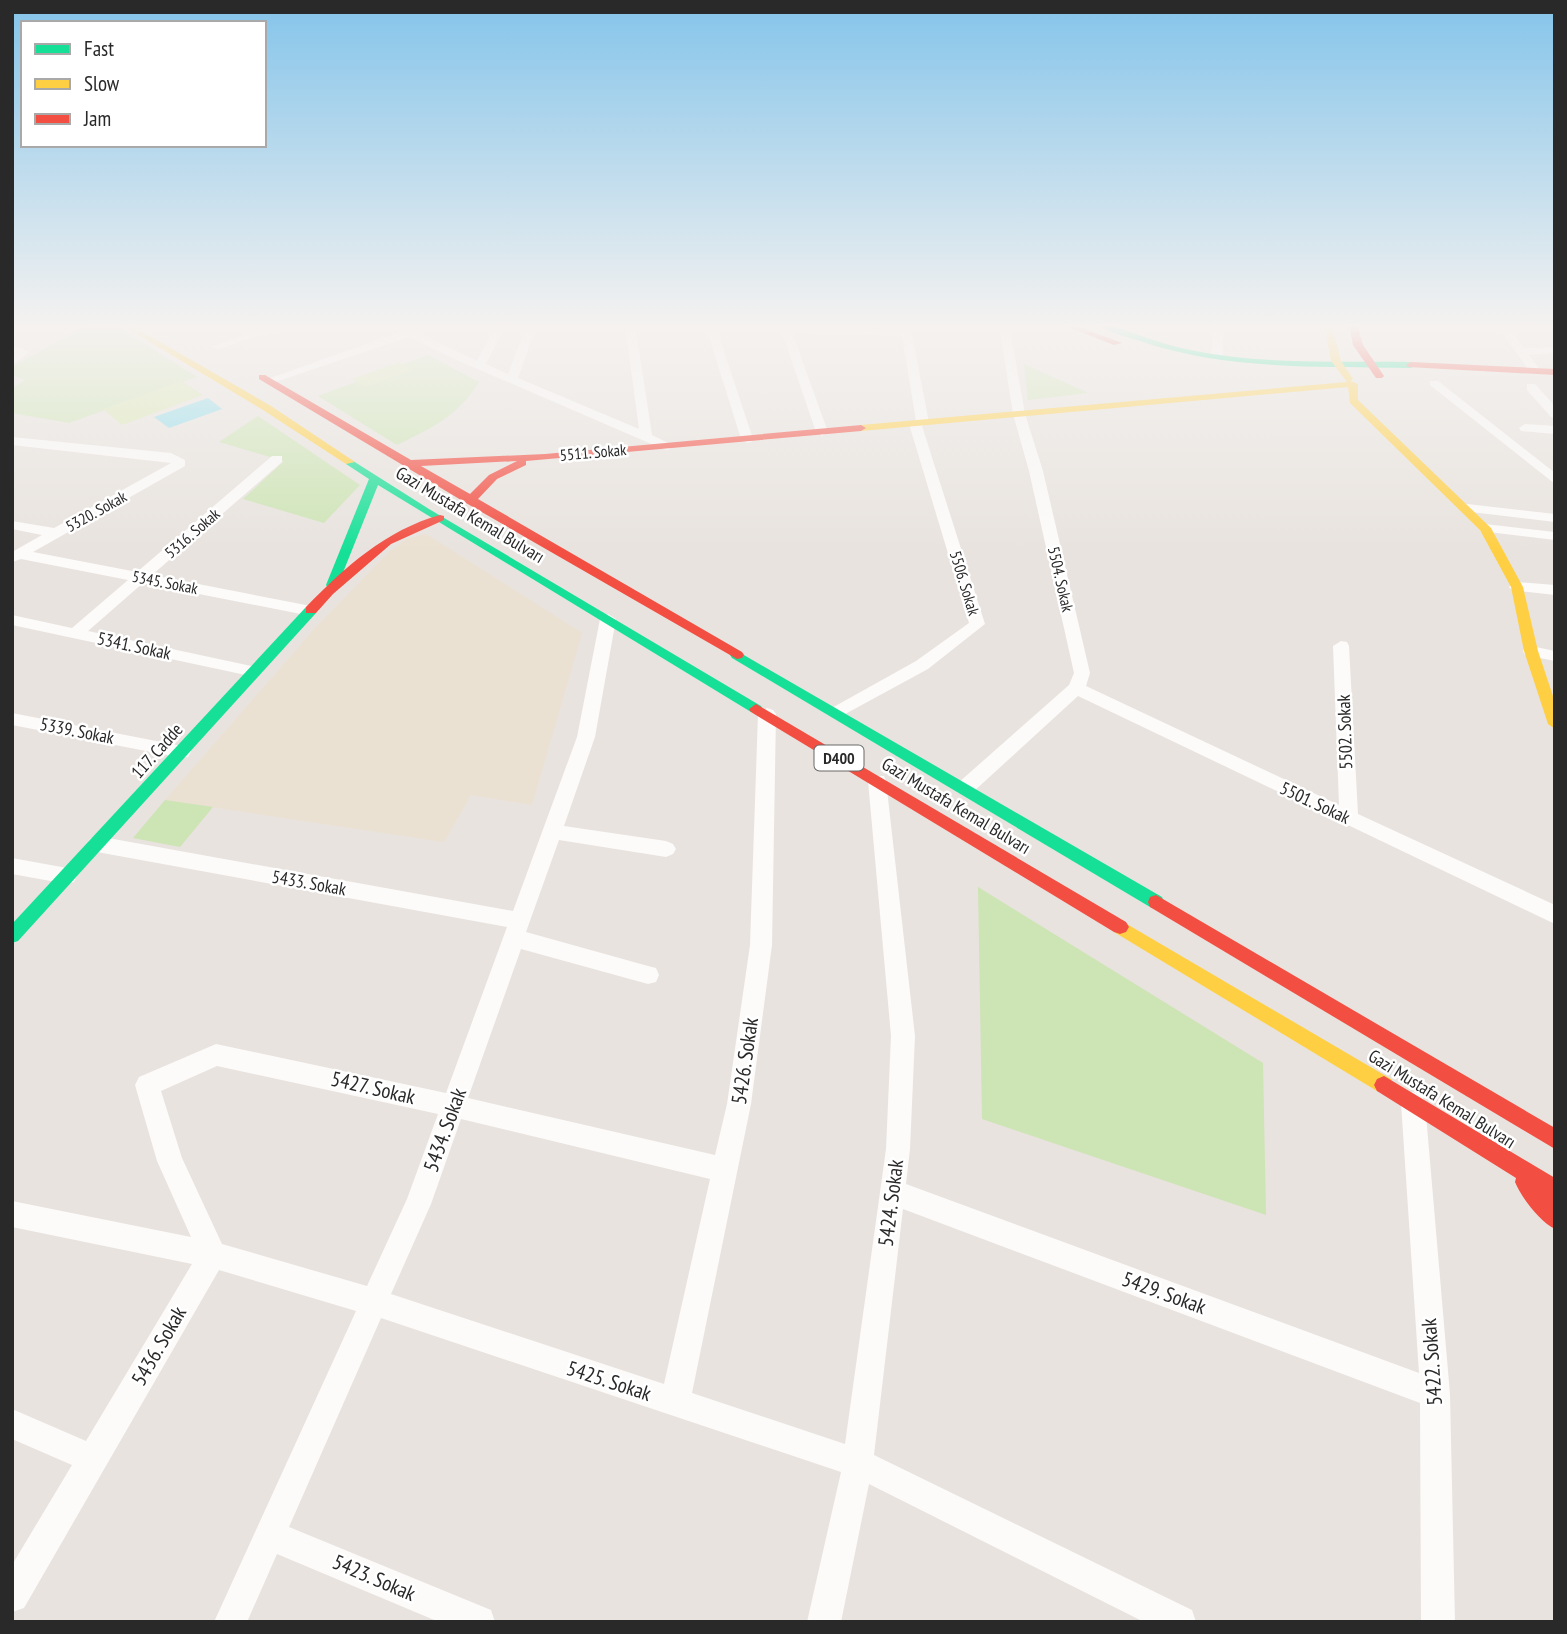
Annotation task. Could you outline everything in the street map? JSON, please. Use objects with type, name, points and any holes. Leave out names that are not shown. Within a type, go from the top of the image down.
[{"type":"main road","name":"Gazi Mustafa Kemal Bulvarı","points":[[255,400],[375,479],[1555,1190]]},
{"type":"main road","name":"Gazi Mustafa Kemal Bulvarı","points":[[301,400],[965,788],[1555,1139]]},
{"type":"main road","name":"5511. Sokak","points":[[545,457],[1164,400]]},
{"type":"main road","points":[[1353,401],[1485,528],[1517,587],[1531,651],[1555,724]]},
{"type":"main road","points":[[410,463],[545,457]]},
{"type":"main road","points":[[470,500],[479,486],[495,475],[518,464],[545,457]]},
{"type":"main road","name":"117. Cadde","points":[[330,590],[375,479]]},
{"type":"main road","name":"117. Cadde","points":[[12,936],[330,590],[387,541],[440,518]]},
{"type":"main road","points":[[1507,1161],[1555,1218]]},
{"type":"street","points":[[562,400],[668,446]]},
{"type":"street","points":[[641,400],[646,436]]},
{"type":"street","points":[[735,400],[747,439]]},
{"type":"street","points":[[811,400],[822,432]]},
{"type":"street","points":[[916,400],[919,423]]},
{"type":"street","name":"5504. Sokak","points":[[1017,400],[1037,471],[1082,673],[1077,688]]},
{"type":"street","points":[[1456,400],[1555,480]]},
{"type":"street","name":"5506. Sokak","points":[[836,713],[922,665],[977,624],[919,423]]},
{"type":"street","points":[[1525,428],[1555,430]]},
{"type":"street","name":"5320. Sokak","points":[[12,441],[171,457],[180,463],[16,556]]},
{"type":"street","name":"5316. Sokak","points":[[75,634],[277,458]]},
{"type":"street","points":[[1467,508],[1555,518]]},
{"type":"street","points":[[12,525],[56,533]]},
{"type":"street","points":[[1485,528],[1555,536]]},
{"type":"street","name":"5345. Sokak","points":[[16,556],[311,611]]},
{"type":"street","points":[[1517,587],[1555,590]]},
{"type":"street","name":"5434. Sokak","points":[[230,1622],[418,1204],[586,737],[608,619]]},
{"type":"street","points":[[12,635],[20,622]]},
{"type":"street","name":"5341. Sokak","points":[[20,622],[255,672]]},
{"type":"street","name":"5502. Sokak","points":[[1341,646],[1349,818]]},
{"type":"street","points":[[1531,651],[1555,656]]},
{"type":"street","points":[[965,788],[1077,688]]},
{"type":"street","name":"5501. Sokak","points":[[1077,688],[1103,703],[1555,915]]},
{"type":"street","name":"5426. Sokak","points":[[676,1402],[739,1104],[761,945],[766,714]]},
{"type":"street","name":"5339. Sokak","points":[[12,719],[182,752]]},
{"type":"street","name":"5424. Sokak","points":[[824,1622],[858,1464],[898,1149],[903,1036],[877,781]]},
{"type":"street","points":[[553,832],[666,849]]},
{"type":"street","name":"5433. Sokak","points":[[97,845],[518,930],[648,975]]},
{"type":"street","points":[[12,866],[67,876]]},
{"type":"street","name":"5427. Sokak","points":[[213,1255],[170,1161],[147,1084],[216,1055],[454,1106],[725,1170]]},
{"type":"street","name":"5422. Sokak","points":[[1413,1102],[1435,1394],[1438,1622]]},
{"type":"street","name":"5429. Sokak","points":[[893,1192],[1435,1394]]},
{"type":"street","name":"5425. Sokak","points":[[12,1214],[213,1255],[373,1302],[858,1464],[1180,1622]]},
{"type":"street","name":"5436. Sokak","points":[[12,1596],[213,1255]]},
{"type":"street","points":[[12,1424],[93,1459]]},
{"type":"street","name":"5423. Sokak","points":[[269,1535],[479,1622]]},
{"type":"shaded area","points":[[426,534],[582,633],[532,805],[471,795],[444,842],[165,800],[317,626],[390,551],[407,539]]},
{"type":"green space","points":[[12,400],[132,400],[69,423],[12,413]]},
{"type":"green space","points":[[127,400],[189,400],[122,425],[103,409]]},
{"type":"green space","points":[[325,400],[465,400],[453,413],[397,445]]},
{"type":"green space","points":[[258,416],[360,485],[324,523],[243,499],[284,461],[219,442]]},
{"type":"green space","points":[[165,800],[213,807],[180,847],[133,838]]},
{"type":"green space","points":[[978,887],[1263,1063],[1266,1215],[982,1119]]},
{"type":"water","points":[[202,400],[211,400],[222,409],[169,428],[154,417]]},
{"type":"traffic: fast","points":[[350,462],[425,511],[756,709]]},
{"type":"traffic: fast","points":[[332,585],[375,479]]},
{"type":"traffic: fast","points":[[12,936],[311,610]]},
{"type":"traffic: fast","points":[[737,655],[1156,902]]},
{"type":"traffic: slow","points":[[254,400],[350,462]]},
{"type":"traffic: slow","points":[[861,428],[1171,400]]},
{"type":"traffic: slow","points":[[1353,400],[1485,528],[1517,587],[1531,651],[1555,724]]},
{"type":"traffic: slow","points":[[1120,927],[1384,1085]]},
{"type":"traffic: jam","points":[[302,400],[737,655]]},
{"type":"traffic: jam","points":[[410,463],[545,457],[861,428]]},
{"type":"traffic: jam","points":[[470,501],[493,477],[522,463]]},
{"type":"traffic: jam","points":[[311,610],[387,541],[440,518]]},
{"type":"traffic: jam","points":[[756,709],[1120,927]]},
{"type":"traffic: jam","points":[[1156,902],[1555,1139]]},
{"type":"traffic: jam","points":[[1384,1085],[1555,1190]]},
{"type":"traffic: jam","points":[[1525,1182],[1555,1218]]}]
